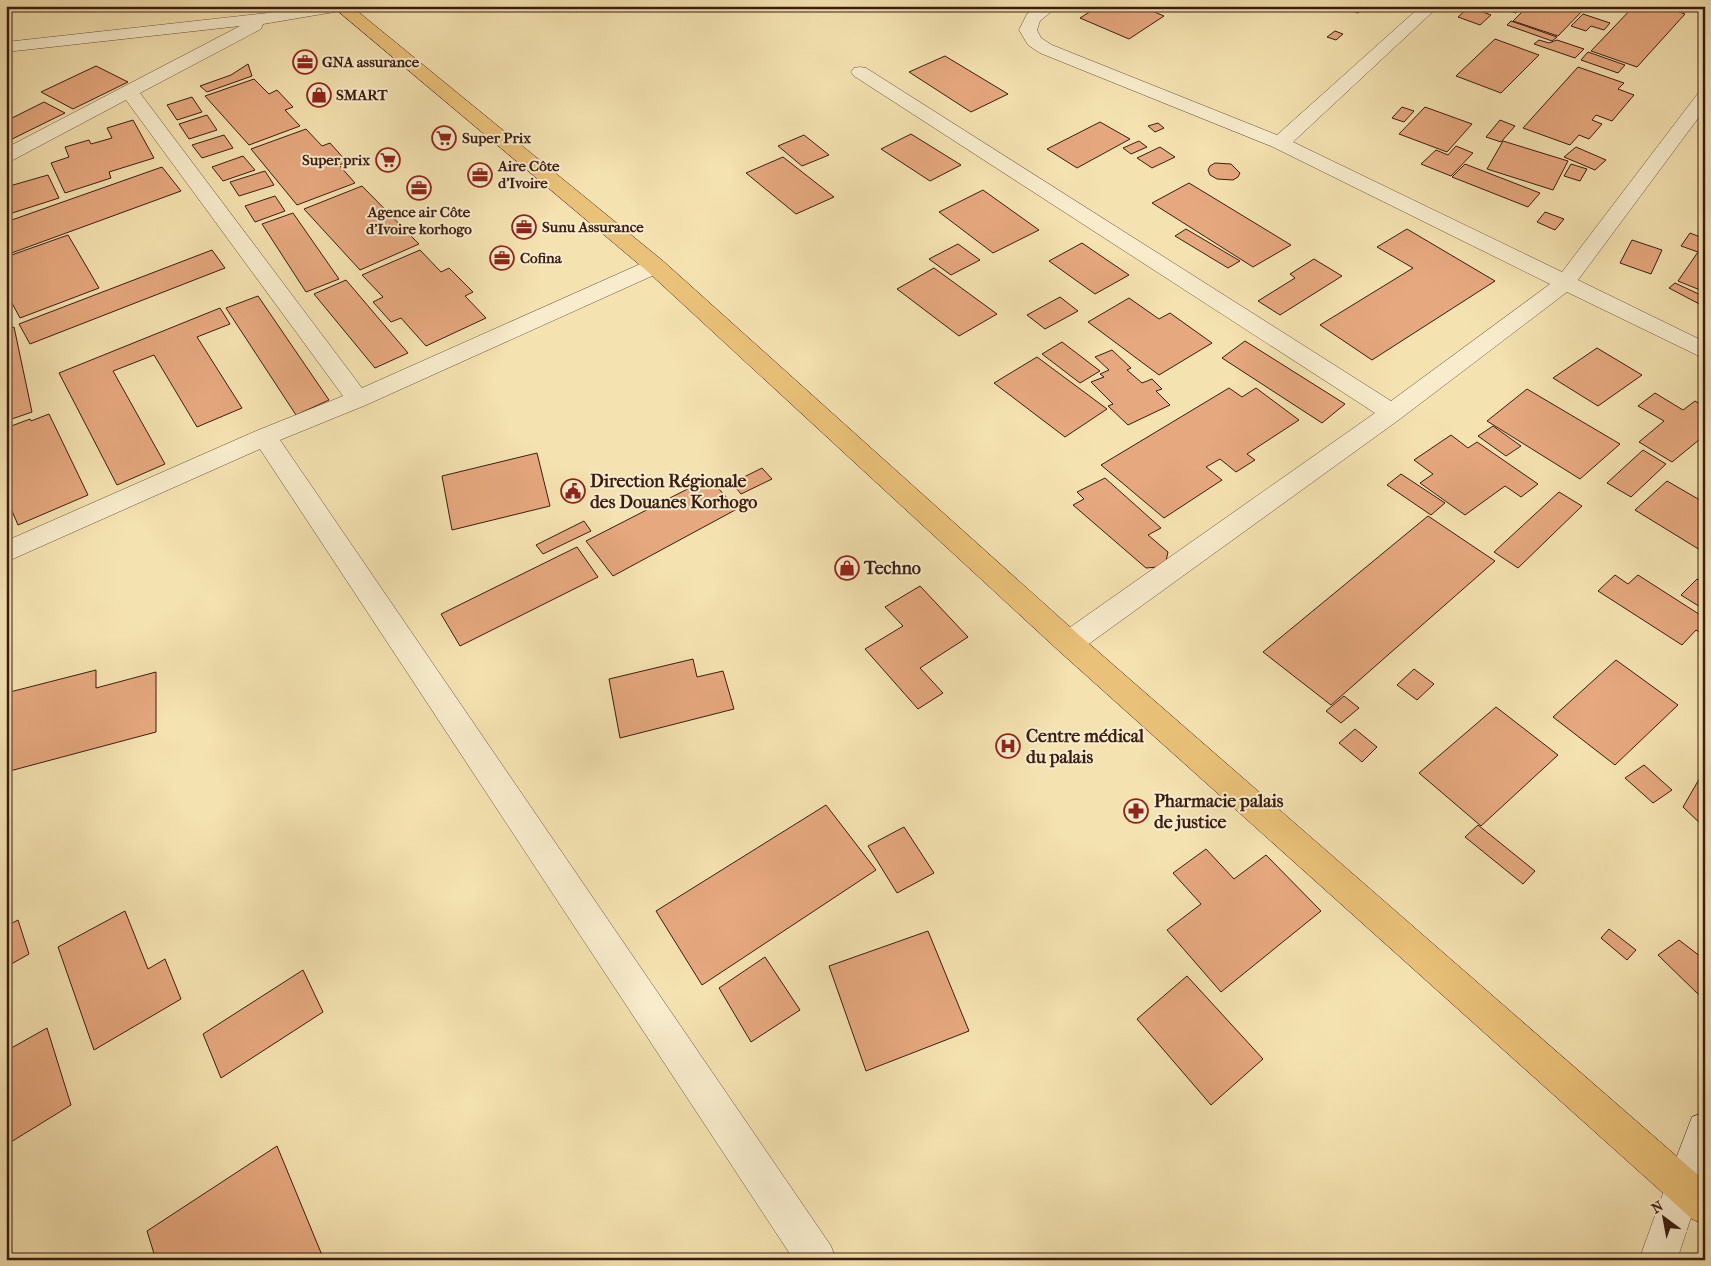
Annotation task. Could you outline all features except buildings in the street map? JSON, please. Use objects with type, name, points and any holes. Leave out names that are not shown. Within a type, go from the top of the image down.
[{"type":"main road","points":[[329,7],[655,266],[1069,643],[1694,1197]]},
{"type":"street","points":[[1050,6],[1033,18],[1028,30],[1034,42],[1046,49],[1280,143],[1705,351]]},
{"type":"street","points":[[1280,143],[1431,6]]},
{"type":"street","points":[[6,48],[268,18],[329,7]]},
{"type":"street","points":[[6,156],[268,18]]},
{"type":"street","points":[[860,72],[1392,413]]},
{"type":"street","points":[[130,92],[358,399]]},
{"type":"street","points":[[1069,643],[1392,413],[1565,283],[1705,96]]},
{"type":"street","points":[[6,552],[265,437],[358,399],[655,266]]},
{"type":"street","points":[[265,437],[817,1260]]},
{"type":"street","points":[[1658,1260],[1694,1197],[1705,1130]]},
{"type":"place","name":"GNA assurance","points":[[305,62]]},
{"type":"place","name":"SMART","points":[[319,95]]},
{"type":"place","name":"Super Prix","points":[[444,138]]},
{"type":"place","name":"Super prix","points":[[388,160]]},
{"type":"place","name":"Aire Côte d’Ivoire","points":[[480,175]]},
{"type":"place","name":"Agence air Côte d'Ivoire korhogo","points":[[419,188]]},
{"type":"place","name":"Sunu Assurance","points":[[524,227]]},
{"type":"place","name":"Cofina","points":[[502,258]]},
{"type":"place","name":"Direction Régionale des Douanes Korhogo","points":[[573,491]]},
{"type":"place","name":"Techno","points":[[847,568]]},
{"type":"place","name":"Centre médical du palais","points":[[1008,746]]},
{"type":"place","name":"Pharmacie palais de justice","points":[[1136,811]]}]
